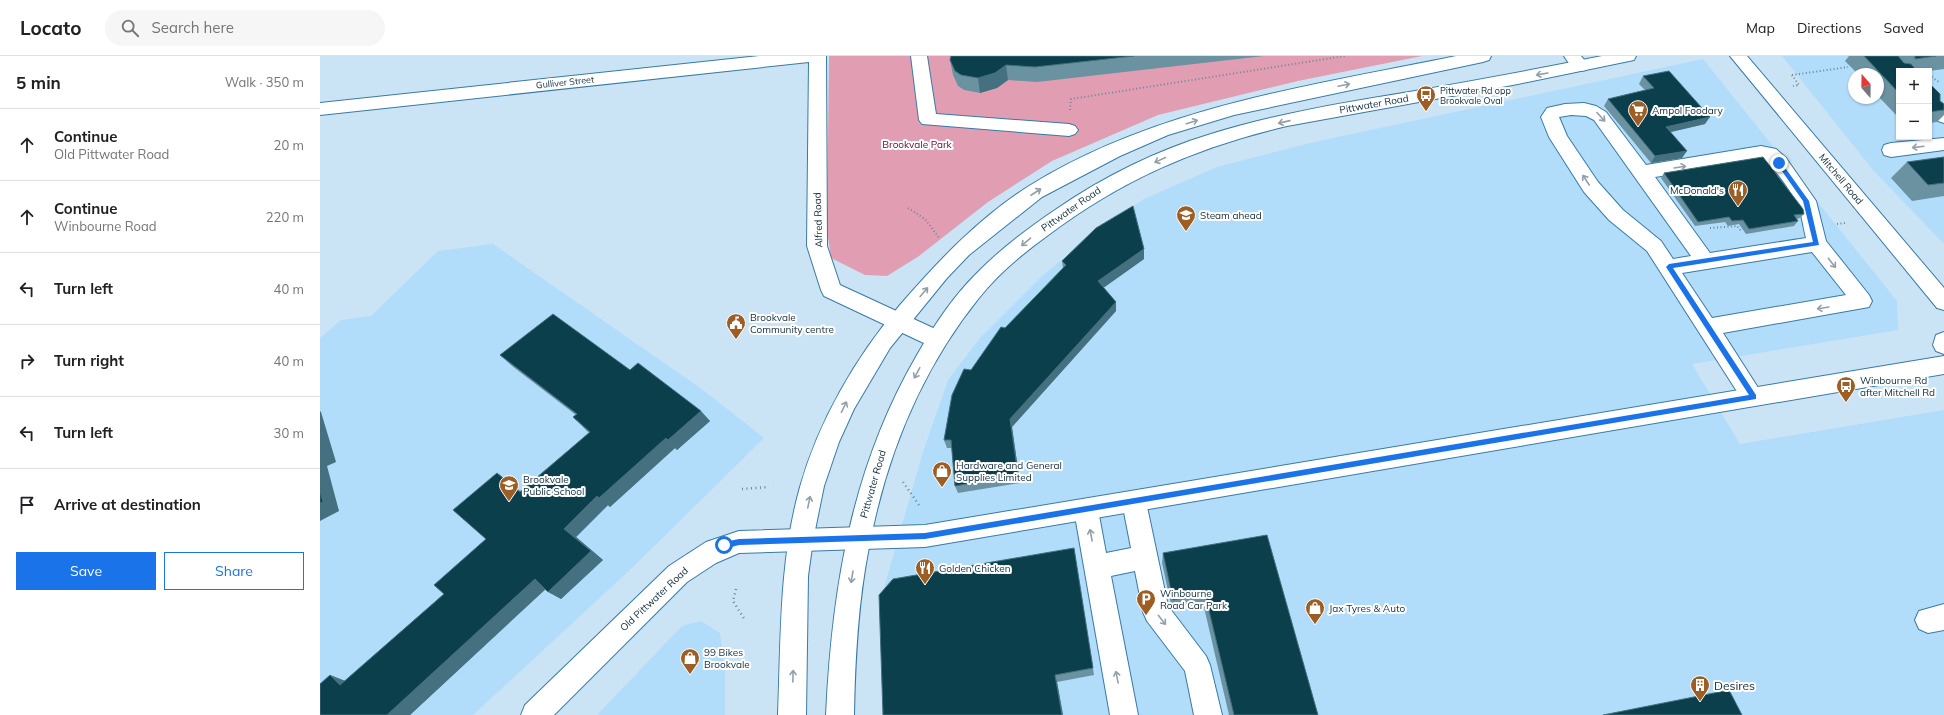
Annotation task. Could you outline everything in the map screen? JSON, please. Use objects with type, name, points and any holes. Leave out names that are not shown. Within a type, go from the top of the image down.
[{"type":"main road","name":"Gulliver Street","points":[[320,109],[811,56]]},
{"type":"main road","name":"Alfred Road","points":[[818,56],[817,246],[831,290],[936,339]]},
{"type":"main road","points":[[919,56],[928,120],[1069,130]]},
{"type":"main road","points":[[792,715],[795,583],[801,540],[812,486],[828,442],[845,404],[882,342],[940,272],[962,250],[1004,215],[1035,192],[1113,151],[1162,131],[1232,109],[1483,56]]},
{"type":"main road","name":"Pittwater Road","points":[[840,715],[840,692],[848,601],[858,538],[880,453],[900,407],[936,339],[972,291],[1002,262],[1042,229],[1105,186],[1174,153],[1216,139],[1322,113],[1576,61],[1628,56]]},
{"type":"main road","name":"Mitchell Road","points":[[1738,56],[1944,302]]},
{"type":"main road","points":[[1931,104],[1944,117]]},
{"type":"main road","points":[[1706,262],[1600,116],[1594,111],[1553,112],[1550,117],[1558,137],[1582,150],[1606,186],[1616,215],[1654,246],[1753,397]]},
{"type":"main road","points":[[1891,150],[1944,144]]},
{"type":"main road","points":[[1641,173],[1761,153],[1769,154],[1779,163],[1806,201],[1817,244],[1862,301],[1707,327]]},
{"type":"main road","points":[[1669,267],[1817,244]]},
{"type":"main road","name":"Old Pittwater Road","points":[[536,715],[678,574],[724,545],[739,542],[925,536],[1944,365]]},
{"type":"main road","points":[[1134,502],[1156,612],[1197,665],[1208,715]]},
{"type":"main road","points":[[1086,510],[1124,715]]},
{"type":"main road","points":[[1097,567],[1145,557]]},
{"type":"path","points":[[1069,130],[1071,99],[1345,56]]},
{"type":"path","points":[[1793,86],[1800,85],[1792,75],[1848,67]]},
{"type":"path","points":[[1932,77],[1944,85]]},
{"type":"path","points":[[908,208],[925,219],[937,237],[962,250]]},
{"type":"path","points":[[904,482],[919,505]]},
{"type":"path","points":[[742,489],[769,487]]},
{"type":"path","points":[[736,589],[733,601],[745,620]]},
{"type":"shaded area","points":[[1782,56],[1944,56],[1944,244],[1873,170]]},
{"type":"shaded area","points":[[1703,59],[1897,301],[1898,330],[1692,364],[1740,444],[1944,410],[1944,715],[887,715],[879,605],[923,452],[948,380],[980,338],[1042,276],[1103,226],[1144,199],[1217,167],[1310,143]]},
{"type":"shaded area","name":"Brookvale Public School","points":[[493,244],[703,390],[764,438],[633,567],[473,715],[320,715],[320,338],[341,320],[371,316],[438,251]]},
{"type":"shaded area","points":[[701,621],[720,633],[725,673],[725,715],[597,715],[682,626]]},
{"type":"green space","name":"Brookvale Park","points":[[829,56],[1422,56],[1298,81],[1158,115],[1052,161],[988,202],[919,256],[887,276],[865,275],[831,258],[827,230]]},
{"type":"building","points":[[951,56],[1134,56],[1035,67],[1006,65],[995,73],[978,78],[961,75],[955,71],[950,60]]},
{"type":"building","points":[[1864,56],[1898,56],[1904,63],[1911,64],[1914,68],[1896,68],[1896,90],[1884,77],[1884,68],[1875,68]]},
{"type":"building","points":[[1915,56],[1936,56],[1915,59]]},
{"type":"building","points":[[1669,71],[1710,117],[1666,127],[1687,151],[1655,156],[1608,99],[1654,88],[1643,76]]},
{"type":"building","points":[[1932,86],[1940,94],[1940,101],[1944,104],[1944,110],[1932,112]]},
{"type":"building","name":"McDonald's","points":[[1763,157],[1803,209],[1804,214],[1794,215],[1798,221],[1749,229],[1743,220],[1732,221],[1729,217],[1698,222],[1664,173]]},
{"type":"building","points":[[1944,157],[1944,183],[1928,185],[1907,162]]},
{"type":"building","points":[[1133,206],[1144,249],[1098,281],[1116,302],[1010,419],[1018,475],[955,486],[951,440],[944,440],[952,395],[964,369],[971,370],[1001,327],[1005,328],[1066,265],[1062,261],[1096,228]]},
{"type":"building","points":[[553,314],[630,370],[638,363],[701,411],[668,440],[666,438],[599,498],[597,496],[564,529],[591,551],[548,592],[535,579],[387,715],[320,715],[320,684],[330,675],[340,685],[444,594],[434,585],[486,539],[453,510],[497,473],[520,492],[590,432],[573,417],[577,414],[500,355]]},
{"type":"building","points":[[320,491],[323,502],[320,503]]},
{"type":"building","points":[[1267,535],[1318,715],[1234,715],[1205,594],[1173,600],[1163,553]]},
{"type":"building","points":[[1074,548],[1093,668],[1055,675],[1062,715],[883,715],[879,595],[893,579]]},
{"type":"building","points":[[1729,690],[1742,715],[1603,715]]},
{"type":"place","name":"Pittwater Rd opp Brookvale Oval","points":[[1426,112]]},
{"type":"place","name":"Ampol Foodary","points":[[1638,127]]},
{"type":"place","name":"McDonald's","points":[[1738,207]]},
{"type":"place","name":"Steam ahead","points":[[1186,232]]},
{"type":"place","name":"Brookvale Community centre","points":[[736,340]]},
{"type":"place","name":"Winbourne Rd after Mitchell Rd","points":[[1846,403]]},
{"type":"place","name":"Hardware and General Supplies Limited","points":[[942,488]]},
{"type":"place","name":"Brookvale Public School","points":[[509,502]]},
{"type":"place","name":"Golden Chicken","points":[[925,585]]},
{"type":"place","name":"Winbourne Road Car Park","points":[[1146,616]]},
{"type":"place","name":"Jax Tyres & Auto","points":[[1315,625]]},
{"type":"place","name":"99 Bikes Brookvale","points":[[690,675]]},
{"type":"place","name":"Desires","points":[[1700,702]]},
{"type":"route","points":[[724,545],[739,542],[925,536],[1753,397],[1669,267],[1817,244],[1806,201],[1779,163]]}]
